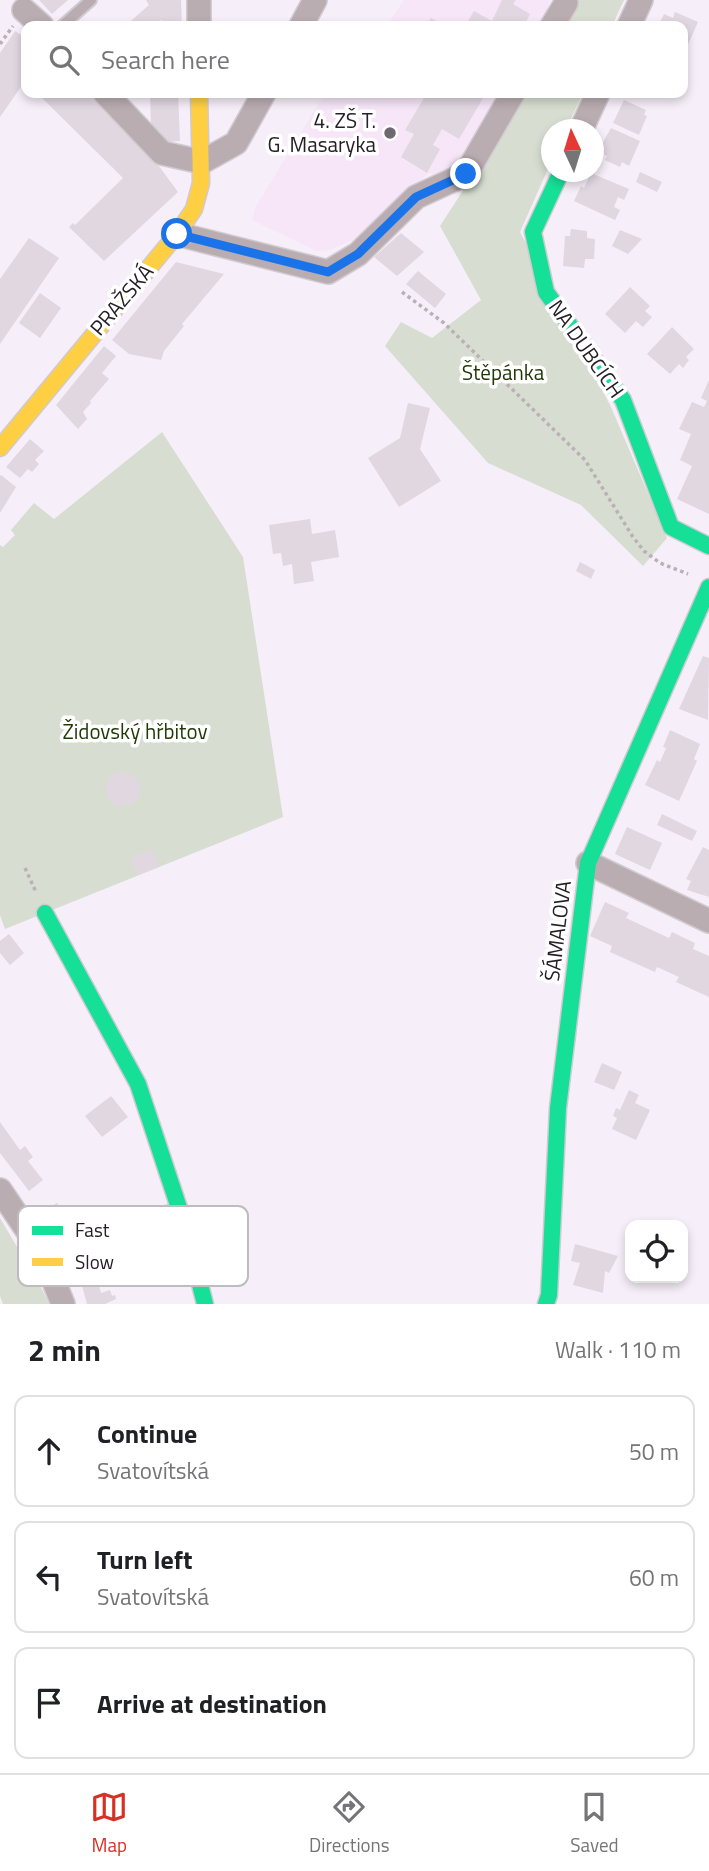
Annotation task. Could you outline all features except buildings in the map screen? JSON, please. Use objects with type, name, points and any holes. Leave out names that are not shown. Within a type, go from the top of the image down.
[{"type":"street","points":[[199,0],[199,21]]},
{"type":"street","points":[[304,21],[315,0]]},
{"type":"street","points":[[631,21],[641,0]]},
{"type":"street","points":[[555,21],[566,3]]},
{"type":"street","points":[[24,10],[36,21]]},
{"type":"street","points":[[110,98],[162,153],[202,162],[236,143],[261,98]]},
{"type":"street","name":"PRAŽSKÁ","points":[[0,448],[177,234],[194,209],[201,183],[202,162],[198,126],[199,98]]},
{"type":"street","points":[[177,234],[328,272],[358,254],[416,197],[466,174],[510,98]]},
{"type":"street","points":[[586,119],[596,98]]},
{"type":"street","name":"NA DUBCÍCH","points":[[556,182],[533,232],[546,292],[623,400],[671,527],[709,546]]},
{"type":"street","name":"ŠÁMALOVA","points":[[546,1304],[549,1295],[558,1108],[588,863],[703,582]]},
{"type":"street","points":[[588,863],[709,920]]},
{"type":"street","points":[[45,913],[138,1084],[179,1206]]},
{"type":"street","points":[[0,1190],[18,1217]]},
{"type":"street","points":[[56,1286],[63,1304]]},
{"type":"street","points":[[201,1286],[205,1304]]},
{"type":"lane","points":[[68,21],[91,0]]},
{"type":"path","points":[[402,292],[444,323],[585,460],[644,551],[660,563],[703,582]]},
{"type":"shaded area","points":[[404,0],[550,0],[544,21],[390,21]]},
{"type":"shaded area","name":"4. ZŠ T. G. Masaryka","points":[[322,98],[500,98],[453,179],[429,173],[353,240],[329,250],[317,251],[252,220],[255,208]]},
{"type":"green space","points":[[574,0],[624,0],[614,21],[569,21]]},
{"type":"green space","name":"Štěpánka","points":[[523,98],[581,98],[571,119],[541,119],[542,182],[520,232],[611,407],[667,538],[643,566],[581,505],[488,463],[385,346],[401,322],[432,338],[481,300],[440,226]]},
{"type":"green space","name":"Židovský hřbitov","points":[[162,432],[243,557],[283,817],[5,929],[0,915],[0,545],[3,547],[15,535],[11,530],[34,503],[54,519]]},
{"type":"green space","points":[[0,1218],[18,1249],[18,1286],[40,1286],[49,1304],[3,1304],[0,1296]]},
{"type":"traffic: fast","points":[[556,182],[533,232],[546,292],[623,400],[671,527],[709,546]]},
{"type":"traffic: fast","points":[[546,1304],[549,1295],[558,1108],[588,863],[709,587]]},
{"type":"traffic: fast","points":[[45,913],[138,1084],[178,1206]]},
{"type":"traffic: fast","points":[[200,1286],[205,1304]]},
{"type":"traffic: slow","points":[[0,448],[177,234],[194,209],[201,183],[199,98]]},
{"type":"place","name":"4. ZŠ T. G. Masaryka","points":[[390,133]]},
{"type":"route","points":[[177,234],[328,272],[358,254],[416,197],[466,174]]}]
